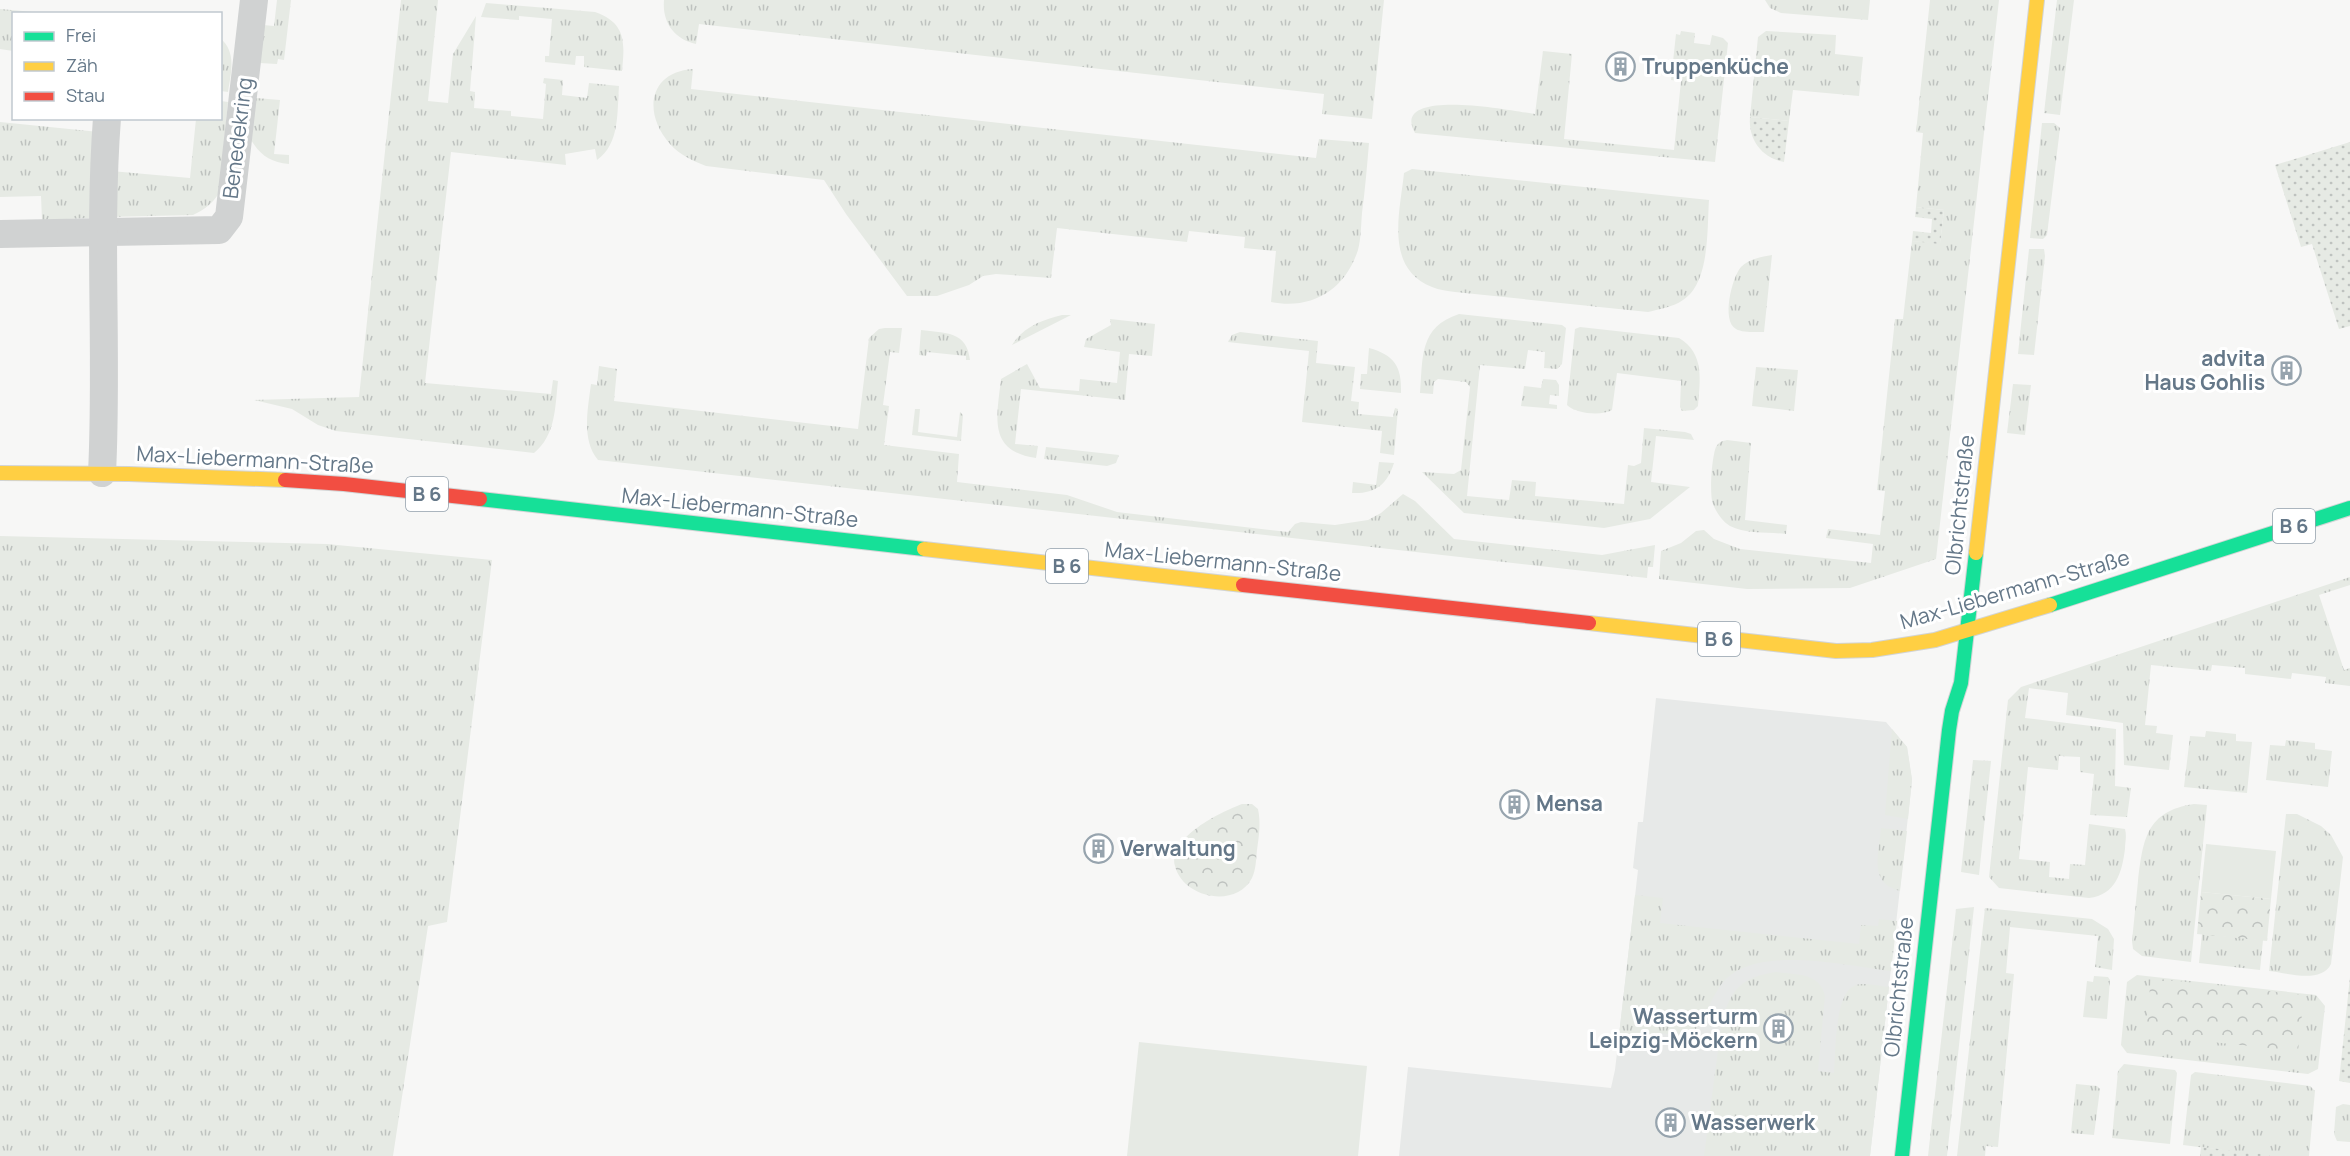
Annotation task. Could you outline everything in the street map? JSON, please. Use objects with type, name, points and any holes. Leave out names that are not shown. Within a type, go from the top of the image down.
[{"type":"main road","name":"Olbrichtstraße","points":[[1902,1156],[1949,730],[1961,682],[2037,0]]},
{"type":"main road","name":"Max-Liebermann-Straße","points":[[0,473],[242,477],[344,484],[1836,651],[1872,650],[1935,640],[2350,508]]},
{"type":"street","name":"Benedekring","points":[[0,234],[219,230],[229,217],[254,0]]},
{"type":"street","points":[[102,473],[105,415],[103,170],[107,120]]},
{"type":"shaded area","points":[[1656,698],[1886,722],[1907,747],[1912,781],[1870,1156],[1399,1156],[1408,1067],[1611,1088],[1638,870],[1633,868],[1638,822],[1643,822]]},
{"type":"green space","points":[[277,0],[291,0],[284,60],[278,59],[277,64],[259,63],[263,25],[274,26]]},
{"type":"green space","points":[[401,0],[438,0],[428,101],[448,103],[453,54],[476,16],[470,91],[475,92],[474,108],[511,111],[511,116],[543,119],[546,84],[543,83],[544,78],[563,80],[562,95],[587,98],[589,83],[619,86],[614,136],[610,145],[597,160],[595,149],[565,154],[566,165],[451,152],[425,383],[551,394],[553,380],[558,381],[555,410],[547,438],[534,453],[336,431],[318,425],[292,409],[254,400],[359,397]]},
{"type":"green space","points":[[664,0],[1384,0],[1372,119],[1322,114],[1324,94],[699,24],[696,44],[681,38],[671,28],[665,15]]},
{"type":"green space","points":[[1765,0],[1870,0],[1868,20],[1781,13],[1770,8]]},
{"type":"green space","points":[[1930,0],[1999,0],[1936,559],[1850,588],[1747,589],[1659,579],[1661,551],[1681,543],[1696,531],[1704,530],[1714,539],[1740,549],[1871,563],[1873,544],[1826,538],[1828,529],[1880,535],[1885,491],[1877,490],[1895,319],[1903,319],[1912,241],[1940,243],[1944,210],[1916,207],[1923,133],[1916,132]]},
{"type":"green space","points":[[2057,0],[2074,0],[2060,115],[2044,113]]},
{"type":"green space","points":[[486,3],[595,12],[605,17],[613,22],[621,35],[623,42],[622,71],[584,67],[584,56],[576,56],[575,65],[545,62],[545,56],[549,56],[552,19],[519,16],[519,20],[481,17]]},
{"type":"green space","points":[[0,9],[34,12],[12,12],[12,51],[0,49]]},
{"type":"green space","points":[[1681,31],[1695,33],[1694,43],[1710,45],[1712,35],[1723,38],[1728,43],[1715,162],[1415,133],[1412,118],[1420,110],[1437,105],[1483,106],[1535,114],[1543,51],[1572,54],[1564,139],[1674,150],[1681,81],[1671,80],[1676,34],[1680,35]]},
{"type":"green space","points":[[1766,31],[1836,35],[1835,54],[1863,57],[1859,96],[1793,90],[1789,121],[1750,117],[1758,37]]},
{"type":"green space","points":[[222,40],[231,56],[228,92],[222,91]]},
{"type":"green space","points":[[693,69],[691,89],[1316,158],[1319,139],[1369,143],[1358,250],[1345,276],[1336,286],[1313,300],[1286,304],[1271,302],[1276,251],[1244,248],[1245,237],[1189,231],[1187,242],[1057,228],[1051,278],[996,274],[983,276],[969,285],[937,296],[907,296],[846,214],[824,180],[706,166],[687,157],[670,144],[656,120],[654,96],[659,86],[667,78],[678,72]]},
{"type":"green space","points":[[256,98],[280,100],[274,154],[289,155],[289,164],[276,162],[267,157],[251,140]]},
{"type":"green space","points":[[222,101],[228,102],[219,193],[211,203],[193,215],[106,217],[111,171],[190,178],[196,120],[222,120]]},
{"type":"green space","points":[[1750,117],[1789,121],[1784,162],[1769,157],[1758,147],[1751,133]]},
{"type":"green space","points":[[0,122],[99,132],[91,218],[42,220],[41,196],[0,197]]},
{"type":"green space","points":[[2042,123],[2054,123],[2060,128],[2047,235],[2043,239],[2030,238]]},
{"type":"green space","points":[[2350,142],[2350,326],[2339,329],[2312,244],[2301,247],[2275,165]]},
{"type":"green space","points":[[1412,169],[1709,200],[1703,269],[1692,292],[1683,300],[1666,308],[1648,312],[1455,292],[1432,287],[1417,278],[1407,267],[1398,238],[1404,173]]},
{"type":"green space","points":[[1916,207],[1944,210],[1940,244],[1912,241],[1913,231],[1931,233],[1932,219],[1915,217]]},
{"type":"green space","points":[[2029,249],[2044,249],[2045,256],[2034,355],[2018,354]]},
{"type":"green space","points":[[1772,255],[1764,332],[1746,332],[1736,329],[1729,317],[1734,280],[1741,267],[1748,262]]},
{"type":"green space","points":[[1459,314],[1562,325],[1566,328],[1562,364],[1557,369],[1544,368],[1545,352],[1528,350],[1525,369],[1480,365],[1467,496],[1509,500],[1512,480],[1536,482],[1535,496],[1624,504],[1628,465],[1634,466],[1641,463],[1644,428],[1691,434],[1694,440],[1656,436],[1651,482],[1690,487],[1650,519],[1604,528],[1464,513],[1422,472],[1454,474],[1461,470],[1470,387],[1466,382],[1438,379],[1434,382],[1433,394],[1420,393],[1423,356],[1430,335],[1436,327]]},
{"type":"green space","points":[[1062,315],[1071,315],[1012,345],[1022,333],[1034,325]]},
{"type":"green space","points":[[1110,319],[1155,324],[1152,356],[1129,354],[1125,400],[1021,389],[1015,444],[1038,446],[1036,458],[1020,454],[1009,448],[1002,440],[997,418],[1001,379],[1027,364],[1040,388],[1079,391],[1080,379],[1117,383],[1120,352],[1084,347],[1086,339],[1111,325]]},
{"type":"green space","points":[[1580,327],[1679,338],[1693,351],[1697,360],[1700,377],[1698,406],[1694,410],[1682,411],[1680,407],[1681,381],[1617,373],[1612,410],[1589,413],[1571,408],[1567,405],[1575,329]]},
{"type":"green space","points":[[902,328],[899,353],[890,352],[883,405],[889,406],[884,445],[959,454],[957,482],[1067,495],[1117,512],[1288,532],[1295,524],[1301,522],[1335,525],[1368,520],[1381,513],[1403,494],[1415,501],[1454,539],[1602,555],[1655,545],[1653,567],[1648,567],[1647,578],[598,460],[589,443],[587,413],[591,384],[597,385],[599,366],[617,369],[614,401],[858,429],[869,338],[879,329]]},
{"type":"green space","points":[[921,330],[946,333],[960,339],[968,351],[970,360],[966,360],[966,356],[927,352],[926,356],[919,355]]},
{"type":"green space","points":[[1240,332],[1318,341],[1316,363],[1355,367],[1351,401],[1359,402],[1358,414],[1393,417],[1395,408],[1398,409],[1394,455],[1380,453],[1382,431],[1302,422],[1309,351],[1228,342],[1232,335]]},
{"type":"green space","points":[[1369,348],[1385,354],[1395,363],[1400,376],[1401,393],[1360,389],[1361,374],[1367,374]]},
{"type":"green space","points":[[1756,367],[1798,370],[1794,411],[1752,406]]},
{"type":"green space","points":[[1543,379],[1556,380],[1559,385],[1559,396],[1550,395],[1549,404],[1557,405],[1557,409],[1521,406],[1524,386],[1541,388]]},
{"type":"green space","points":[[2013,384],[2031,385],[2025,435],[2007,433]]},
{"type":"green space","points":[[915,409],[920,409],[918,432],[957,437],[960,412],[963,415],[961,441],[912,435]]},
{"type":"green space","points":[[1727,440],[1751,443],[1745,520],[1787,525],[1786,534],[1736,529],[1727,524],[1718,513],[1712,499],[1712,466],[1716,447]]},
{"type":"green space","points":[[1046,447],[1119,455],[1116,463],[1107,466],[1044,459]]},
{"type":"green space","points":[[1379,462],[1394,463],[1384,482],[1374,490],[1352,493],[1353,482],[1376,485]]},
{"type":"green space","points":[[0,536],[327,544],[492,560],[447,922],[428,926],[393,1156],[0,1156]]},
{"type":"green space","points":[[2350,577],[2350,585],[2319,595],[2344,670],[2350,668],[2350,686],[2325,683],[2326,677],[2292,673],[2291,679],[2245,674],[2245,668],[2212,665],[2211,671],[2151,665],[2145,725],[2157,726],[2156,733],[2173,735],[2169,770],[2124,765],[2123,723],[2066,715],[2068,693],[2029,688],[2025,718],[2116,729],[2115,786],[2131,788],[2127,817],[2090,815],[2094,774],[2080,772],[2080,757],[2059,756],[2058,770],[2028,767],[2019,859],[2050,862],[2049,877],[2069,879],[2070,864],[2085,865],[2089,824],[2125,829],[2124,858],[2116,881],[2111,887],[2098,896],[2089,898],[1999,888],[1989,877],[2008,700],[2021,687]]},
{"type":"green space","points":[[1892,729],[1907,747],[1912,779],[1908,819],[1885,815]]},
{"type":"green space","points":[[2206,731],[2236,734],[2236,741],[2252,742],[2247,793],[2184,787],[2190,736],[2205,737]]},
{"type":"green space","points":[[2286,740],[2315,743],[2315,749],[2332,751],[2328,787],[2266,780],[2270,745],[2285,746]]},
{"type":"green space","points":[[1973,760],[1991,761],[1979,875],[1961,872]]},
{"type":"green space","points":[[1242,804],[1252,804],[1258,809],[1259,814],[1259,835],[1252,878],[1244,888],[1234,894],[1223,896],[1210,896],[1188,886],[1180,877],[1175,866],[1175,855],[1180,845],[1198,827],[1210,819]]},
{"type":"green space","points":[[2194,804],[2207,805],[2191,962],[2142,956],[2133,949],[2132,941],[2145,840],[2157,821],[2166,813]]},
{"type":"green space","points":[[2286,814],[2297,814],[2321,826],[2331,835],[2343,857],[2331,964],[2320,974],[2312,976],[2269,971]]},
{"type":"green space","points":[[1881,828],[1907,831],[1900,891],[1890,887],[1879,874]]},
{"type":"green space","points":[[2206,844],[2276,851],[2271,899],[2201,892]]},
{"type":"green space","points":[[2201,892],[2271,899],[2267,941],[2197,934]]},
{"type":"green space","points":[[1635,895],[1663,898],[1660,923],[1859,944],[1861,925],[1878,926],[1879,919],[1897,921],[1891,971],[1805,960],[1760,963],[1741,969],[1726,979],[1699,1024],[1689,1035],[1656,1033],[1655,1039],[1619,1035]]},
{"type":"green space","points":[[1974,907],[1947,1156],[1928,1156],[1956,909]]},
{"type":"green space","points":[[1985,908],[2092,919],[2108,929],[2114,939],[2112,970],[2095,967],[2098,936],[2010,927],[2006,973],[2014,974],[1998,1147],[1986,1146],[1985,1156],[1957,1156]]},
{"type":"green space","points":[[2202,934],[2263,940],[2260,970],[2199,963]]},
{"type":"green space","points":[[1776,972],[1806,976],[1822,988],[1825,996],[1818,1071],[1834,1073],[1840,1010],[1849,990],[1860,984],[1889,987],[1870,1156],[1704,1156],[1722,1020],[1726,1009],[1740,986],[1755,977]]},
{"type":"green space","points":[[2137,975],[2316,995],[2325,1006],[2318,1069],[2308,1074],[2127,1053],[2121,1045],[2127,982]]},
{"type":"green space","points":[[2094,976],[2108,977],[2110,980],[2107,1019],[2083,1017],[2087,981],[2093,982]]},
{"type":"green space","points":[[2350,977],[2350,1083],[2339,1081]]},
{"type":"green space","points":[[2151,978],[2304,995],[2298,1051],[2145,1035]]},
{"type":"green space","points":[[1139,1042],[1367,1066],[1358,1156],[1127,1156]]},
{"type":"green space","points":[[2124,1064],[2175,1070],[2177,1073],[2170,1144],[2112,1138],[2118,1071]]},
{"type":"green space","points":[[2195,1072],[2310,1086],[2315,1091],[2309,1156],[2270,1156],[2183,1145],[2191,1075]]},
{"type":"green space","points":[[2076,1084],[2097,1086],[2100,1089],[2094,1135],[2071,1133]]},
{"type":"green space","points":[[2343,1104],[2350,1105],[2350,1142],[2337,1141],[2334,1134],[2336,1107]]},
{"type":"green space","points":[[2201,1147],[2270,1155],[2270,1156],[2200,1156]]},
{"type":"traffic: fast","points":[[480,499],[924,549]]},
{"type":"traffic: fast","points":[[2050,605],[2350,508]]},
{"type":"traffic: fast","points":[[1902,1156],[1949,730],[1961,683],[1976,553]]},
{"type":"traffic: slow","points":[[1976,553],[2037,0]]},
{"type":"traffic: slow","points":[[0,473],[129,474],[285,480]]},
{"type":"traffic: slow","points":[[924,549],[1243,585]]},
{"type":"traffic: slow","points":[[1589,623],[1836,651],[1872,650],[1935,640],[2050,605]]},
{"type":"traffic: jam","points":[[285,480],[480,499]]},
{"type":"traffic: jam","points":[[1243,585],[1589,623]]},
{"type":"place","name":"Truppenküche","points":[[1621,67]]},
{"type":"place","name":"advita Haus Gohlis","points":[[2286,371]]},
{"type":"place","name":"Mensa","points":[[1515,804]]},
{"type":"place","name":"Verwaltung","points":[[1099,849]]},
{"type":"place","name":"Wasserturm Leipzig-Möckern","points":[[1779,1029]]},
{"type":"place","name":"Wasserwerk","points":[[1670,1123]]}]
